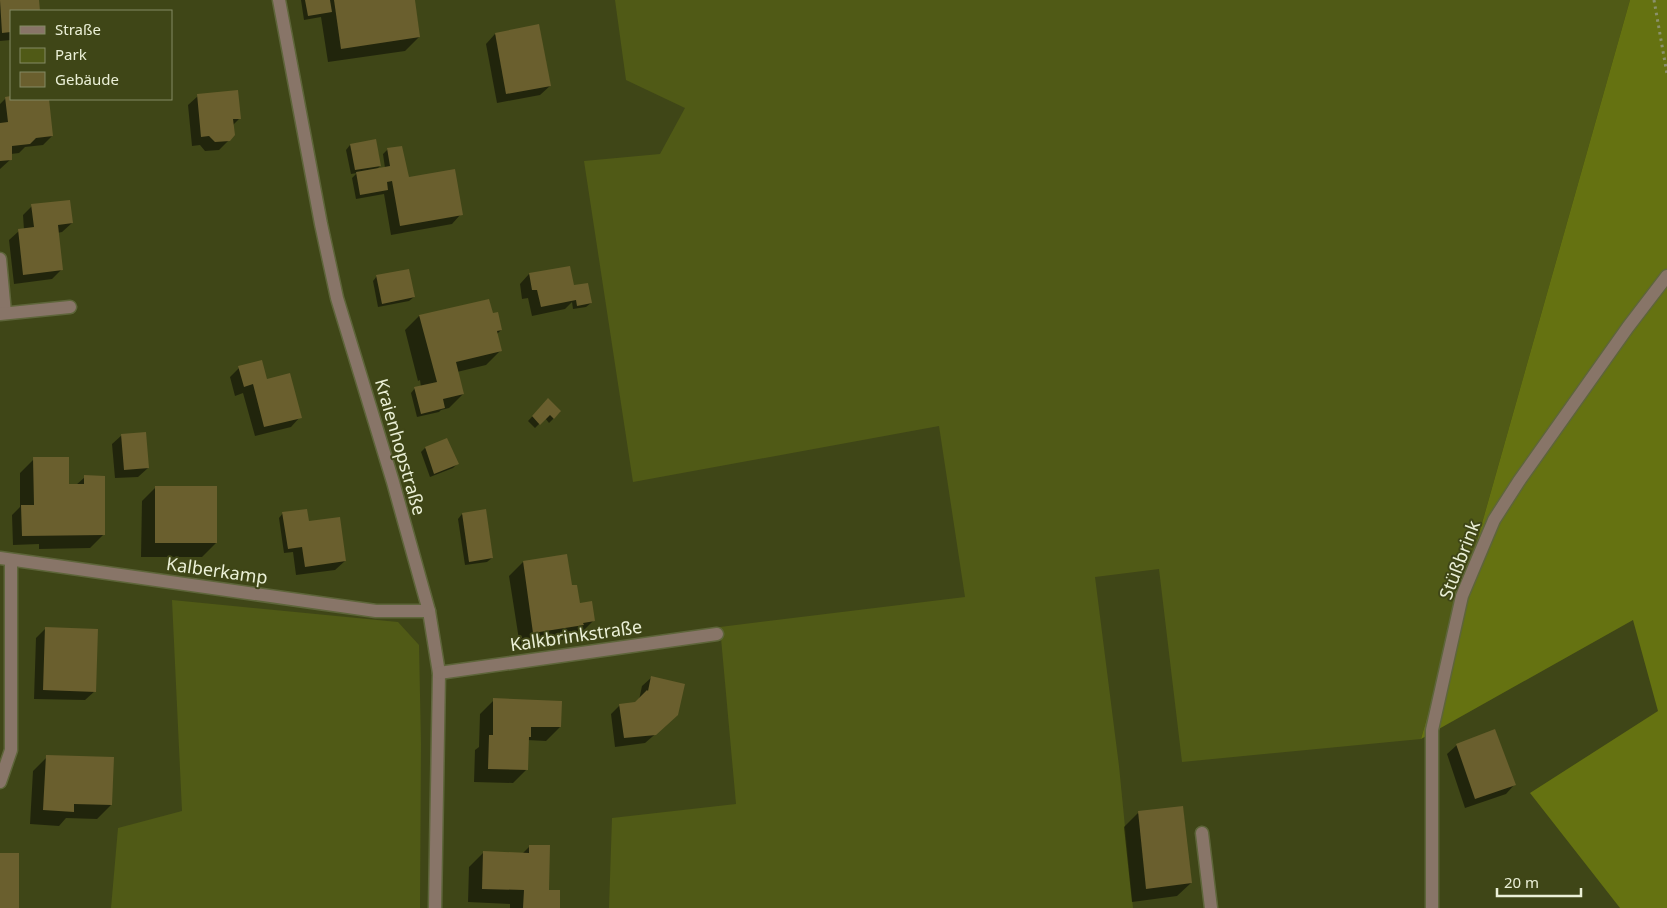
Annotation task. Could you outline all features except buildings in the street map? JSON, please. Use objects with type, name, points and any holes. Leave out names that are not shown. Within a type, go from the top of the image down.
[{"type":"street","name":"Kraienhopstraße","points":[[279,0],[321,224],[337,298],[393,482],[429,612],[439,673],[435,908]]},
{"type":"street","points":[[0,259],[2,314],[70,307]]},
{"type":"street","name":"Stüßbrink","points":[[1432,908],[1432,730],[1462,596],[1494,520],[1628,327],[1667,276]]},
{"type":"street","name":"Kalberkamp","points":[[5,559],[376,611],[429,612]]},
{"type":"street","points":[[0,782],[11,750],[5,559]]},
{"type":"street","name":"Kalkbrinkstraße","points":[[439,673],[718,634]]},
{"type":"street","points":[[1202,832],[1211,908]]},
{"type":"path","points":[[1654,0],[1667,74]]},
{"type":"green space","points":[[615,0],[1630,0],[1421,739],[1182,762],[1159,569],[1095,577],[1119,766],[1133,908],[609,908],[612,818],[736,804],[720,627],[965,597],[939,426],[633,482],[584,161],[660,154],[685,108],[626,80]]},
{"type":"green space","points":[[1630,0],[1667,0],[1667,908],[1620,908],[1530,793],[1658,711],[1633,620],[1421,739]]},
{"type":"green space","points":[[172,600],[398,622],[419,645],[421,744],[420,908],[111,908],[118,828],[182,811]]}]
